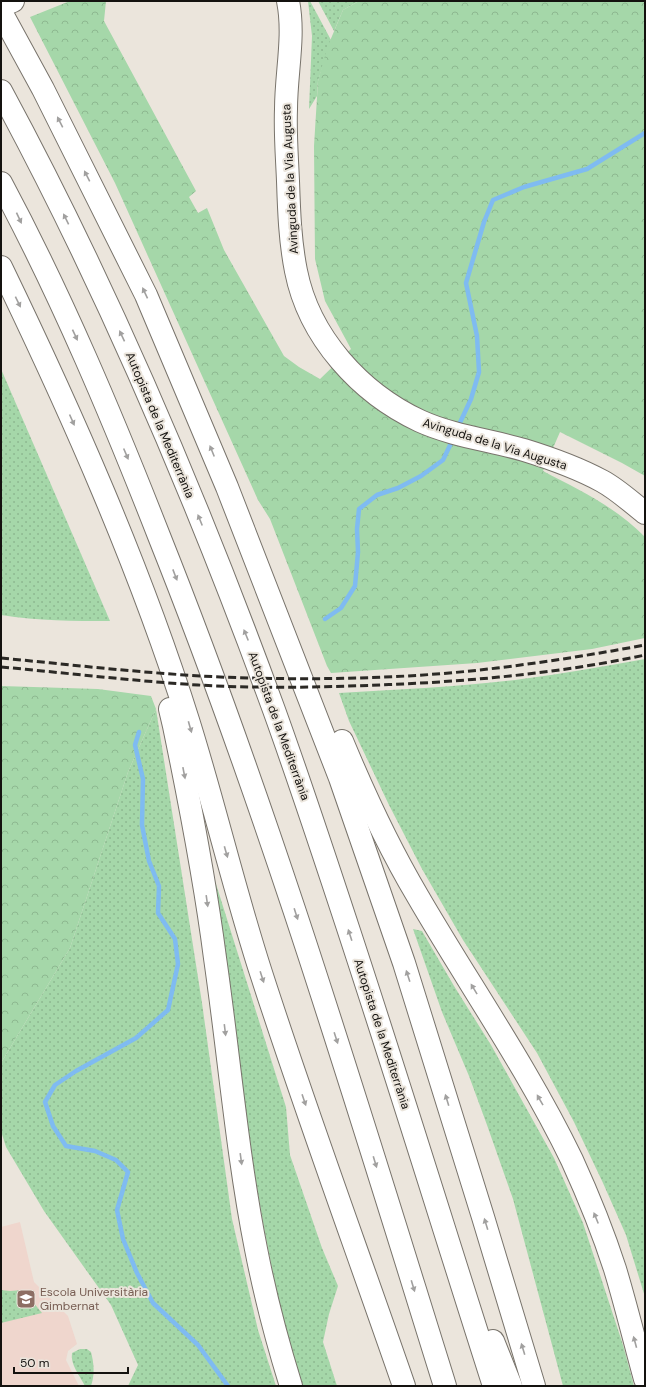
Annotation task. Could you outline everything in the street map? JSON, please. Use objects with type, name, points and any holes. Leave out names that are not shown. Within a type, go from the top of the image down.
[{"type":"main road","points":[[1,6],[13,1]]},
{"type":"main road","name":"Avinguda de la Via Augusta","points":[[288,1],[291,32],[286,109],[289,210],[292,249],[296,272],[303,297],[322,336],[335,354],[362,383],[381,398],[402,411],[422,421],[449,431],[526,450],[576,469],[602,481],[645,513]]},
{"type":"main road","points":[[1,12],[43,89],[146,295],[227,487],[340,778],[368,856],[430,1045],[534,1386]]},
{"type":"main road","name":"Autopista de la Mediterrània","points":[[1,91],[59,203],[126,344],[155,410],[274,710],[304,795],[371,1000],[494,1386]]},
{"type":"main road","points":[[1,183],[82,350],[135,474],[201,642],[284,877],[445,1386]]},
{"type":"main road","points":[[1,267],[28,322],[87,455],[162,645],[188,720],[262,976],[404,1386]]},
{"type":"main road","points":[[87,455],[127,568],[155,656],[174,726],[207,897],[247,1199],[267,1297],[280,1351],[291,1386]]},
{"type":"main road","points":[[227,487],[274,582],[360,783],[389,844],[417,895],[504,1038],[572,1160],[589,1198],[615,1268],[645,1379]]},
{"type":"main road","points":[[419,1150],[511,1386]]},
{"type":"shaded area","name":"Escola Universitària Gimbernat","points":[[20,1222],[34,1282],[68,1316],[77,1344],[68,1351],[66,1360],[79,1386],[1,1386],[1,1227]]},
{"type":"green space","points":[[70,1],[106,1],[104,21],[196,191],[189,197],[198,213],[207,208],[224,250],[284,356],[320,379],[351,349],[325,301],[315,259],[314,146],[318,81],[327,48],[343,10],[359,1],[645,1],[645,476],[560,432],[543,471],[597,500],[634,526],[645,537],[645,638],[592,649],[477,663],[331,673],[270,519],[258,500],[115,183],[30,17]]},
{"type":"green space","points":[[308,1],[310,1],[331,40],[318,81],[317,96],[309,109],[312,36]]},
{"type":"green space","points":[[318,1],[359,1],[343,10],[334,31]]},
{"type":"green space","points":[[1,369],[110,621],[42,620],[1,615]]},
{"type":"green space","points":[[645,659],[645,1297],[626,1235],[574,1122],[537,1053],[463,940],[422,869],[389,805],[349,721],[339,693],[499,682],[553,675]]},
{"type":"green space","points":[[1,686],[98,689],[151,696],[156,709],[128,772],[70,948],[1,1063]]},
{"type":"green space","points":[[156,709],[202,1003],[232,1219],[258,1330],[276,1386],[128,1386],[138,1365],[111,1305],[44,1211],[6,1147],[1,1131],[1,1063],[70,948],[128,772]]},
{"type":"green space","points":[[211,868],[286,1107],[290,1155],[322,1248],[338,1286],[329,1314],[323,1342],[337,1386],[301,1386],[280,1308],[269,1255],[249,1138]]},
{"type":"green space","points":[[413,929],[422,931],[491,1045],[554,1158],[583,1223],[623,1345],[634,1386],[563,1386],[513,1199],[469,1076],[442,1012]]},
{"type":"green space","points":[[1,1290],[23,1290],[42,1313],[1,1323]]},
{"type":"green space","points":[[80,1349],[87,1349],[91,1352],[94,1369],[91,1386],[85,1386],[72,1361],[72,1353]]},
{"type":"waterway","points":[[457,429],[471,399],[479,372],[477,336],[466,283],[484,222],[493,200],[524,187],[587,169],[645,133]]},
{"type":"waterway","points":[[325,619],[341,608],[355,586],[358,552],[357,529],[359,509],[377,495],[398,488],[421,476],[443,460],[453,439]]},
{"type":"waterway","points":[[139,732],[135,745],[143,779],[142,825],[149,861],[159,886],[158,913],[175,939],[178,964],[168,1010],[136,1038],[76,1071],[55,1085],[45,1102],[53,1126],[66,1146],[95,1151],[116,1160],[128,1172],[117,1210],[123,1239],[137,1273],[153,1303],[198,1345],[228,1386]]},
{"type":"railway","points":[[1,658],[188,675],[312,679],[405,676],[516,666],[645,645]]},
{"type":"railway","points":[[1,667],[198,685],[326,687],[494,678],[555,671],[645,655]]},
{"type":"place","name":"Escola Universitària Gimbernat","points":[[26,1299]]}]
